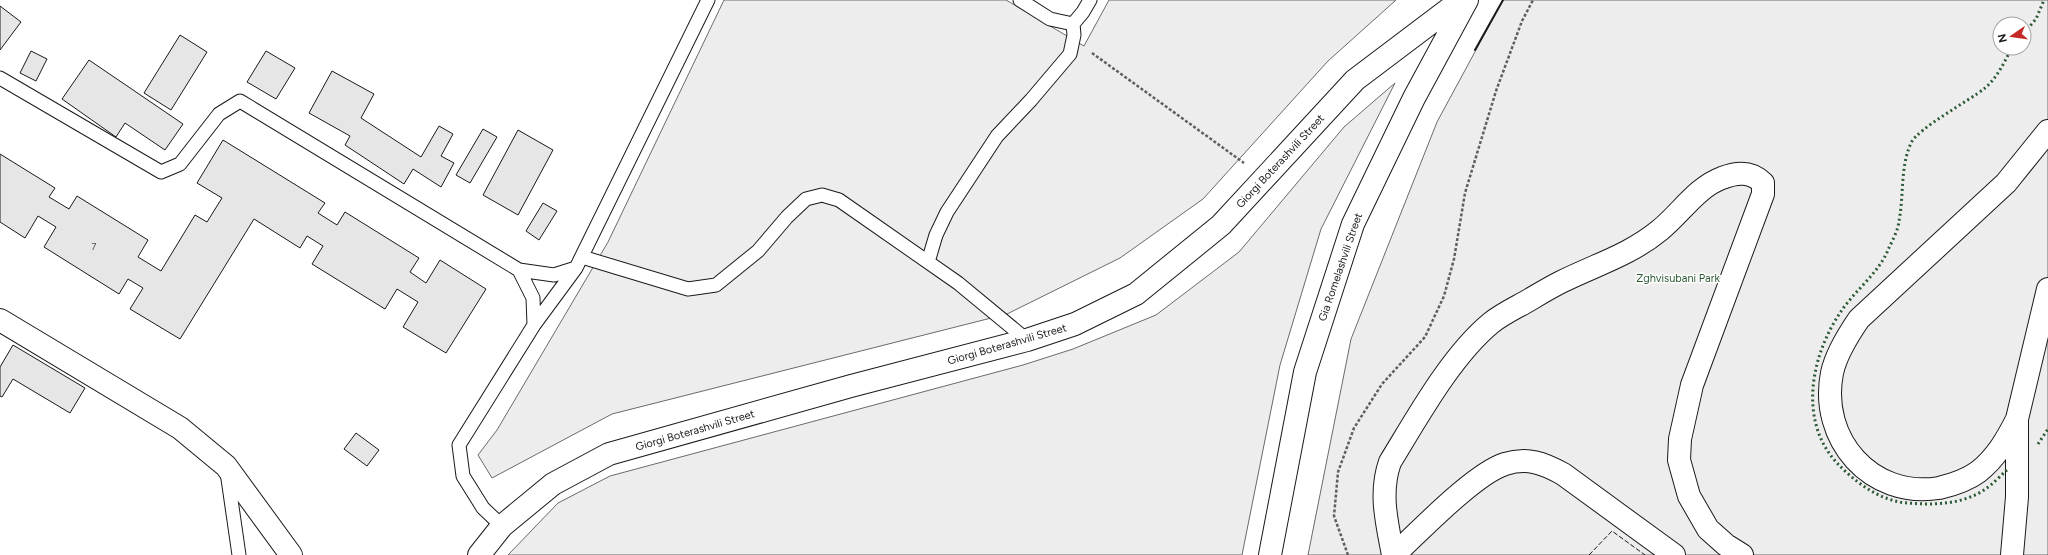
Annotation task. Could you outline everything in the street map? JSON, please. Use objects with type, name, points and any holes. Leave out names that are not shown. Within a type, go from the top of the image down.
[{"type":"street","name":"Giorgi Boterashvili Street","points":[[480,555],[502,526],[553,484],[609,454],[851,386],[1027,340],[1075,324],[1136,294],[1220,225],[1355,80],[1461,0]]},
{"type":"street","name":"Gia Romelashvili Street","points":[[1270,555],[1305,372],[1353,224],[1414,98],[1467,0]]},
{"type":"street","points":[[2018,419],[2004,444],[1990,462],[1977,473],[1960,482],[1945,486],[1924,490],[1902,488],[1884,482],[1863,468],[1846,449],[1833,419],[1830,395],[1832,373],[1847,336],[1859,319],[2006,183],[2048,131]]},
{"type":"street","points":[[1393,555],[1384,504],[1385,478],[1390,462],[1445,376],[1468,346],[1491,323],[1514,308],[1562,282],[1638,246],[1660,230],[1711,183],[1727,176],[1744,174],[1757,177],[1763,183],[1763,194],[1692,385],[1680,440],[1679,460],[1689,496],[1708,528],[1726,545],[1742,555]]},
{"type":"street","points":[[2012,555],[2017,496],[2018,419],[2048,290]]},
{"type":"street","points":[[0,320],[180,428],[226,466],[291,555]]},
{"type":"street","points":[[1393,555],[1460,494],[1486,474],[1504,464],[1524,461],[1543,463],[1563,474],[1674,555]]},
{"type":"lane","points":[[502,526],[483,508],[463,476],[459,445],[534,325],[579,262],[708,0]]},
{"type":"lane","points":[[1020,0],[1050,19],[1073,24]]},
{"type":"lane","points":[[928,262],[936,235],[946,212],[997,136],[1031,100],[1070,54],[1074,35],[1073,24],[1083,12],[1090,0]]},
{"type":"lane","points":[[0,78],[161,172],[180,164],[219,114],[240,101],[519,270],[554,275],[579,262],[688,289],[716,285],[758,251],[787,217],[806,199],[822,195],[839,200],[958,283],[1027,340]]},
{"type":"lane","points":[[519,270],[533,298],[534,325]]},
{"type":"lane","points":[[226,466],[239,555]]},
{"type":"path","points":[[1348,555],[1334,516],[1338,472],[1354,428],[1382,384],[1424,338],[1444,296],[1454,260],[1465,193],[1496,91],[1522,21],[1533,0]]},
{"type":"path","points":[[1087,50],[1244,163]]},
{"type":"shaded area","points":[[724,0],[1006,0],[1084,46],[1109,0],[1396,0],[1328,61],[1203,199],[1120,258],[1007,314],[612,414],[492,478],[478,455],[497,430],[608,242]]},
{"type":"shaded area","name":"Zghvisubani Park","points":[[1503,0],[2048,0],[2048,555],[1308,555],[1351,339],[1437,122]]},
{"type":"shaded area","points":[[1395,83],[1321,229],[1280,365],[1242,555],[508,555],[558,503],[610,476],[1023,365],[1073,349],[1156,315],[1239,252],[1344,127]]},
{"type":"building","points":[[0,6],[21,22],[0,50]]},
{"type":"building","points":[[180,35],[207,52],[171,110],[144,93]]},
{"type":"building","points":[[31,51],[47,59],[36,81],[20,73]]},
{"type":"building","points":[[266,51],[295,68],[276,99],[247,82]]},
{"type":"building","points":[[89,60],[183,124],[165,150],[125,123],[116,137],[62,99]]},
{"type":"building","points":[[332,71],[374,94],[361,118],[421,157],[439,126],[453,134],[441,156],[454,163],[441,187],[413,169],[404,184],[345,145],[350,136],[309,113]]},
{"type":"building","points":[[483,129],[497,137],[470,183],[456,175]]},
{"type":"building","points":[[518,130],[553,150],[518,215],[483,195]]},
{"type":"building","points":[[223,140],[325,203],[318,213],[337,225],[345,212],[419,258],[410,272],[426,283],[440,260],[486,289],[446,353],[403,327],[418,302],[397,289],[385,309],[312,264],[323,246],[307,236],[300,248],[254,219],[180,339],[130,309],[143,288],[128,279],[119,294],[44,247],[56,227],[38,216],[25,238],[0,222],[0,154],[55,188],[49,197],[69,209],[77,196],[148,240],[138,257],[161,271],[195,215],[207,222],[222,198],[197,183]]},
{"type":"building","points":[[543,203],[557,211],[539,240],[526,231]]},
{"type":"building","points":[[13,345],[85,388],[70,413],[13,379],[2,397],[0,396],[0,367]]},
{"type":"building","points":[[356,433],[379,450],[367,466],[344,449]]},
{"type":"hedge","points":[[2032,24],[2036,19],[2044,0]]},
{"type":"hedge","points":[[2007,470],[1984,490],[1966,499],[1937,504],[1917,504],[1887,499],[1852,477],[1837,463],[1825,446],[1817,428],[1813,408],[1813,388],[1816,368],[1830,330],[1852,297],[1884,259],[1896,232],[1900,211],[1905,162],[1911,143],[1933,122],[1990,84],[2008,56]]},
{"type":"hedge","points":[[2038,444],[2048,429]]},
{"type":"fence","points":[[1589,555],[1612,531],[1645,555]]},
{"type":"wall","points":[[1475,50],[1503,0]]}]
